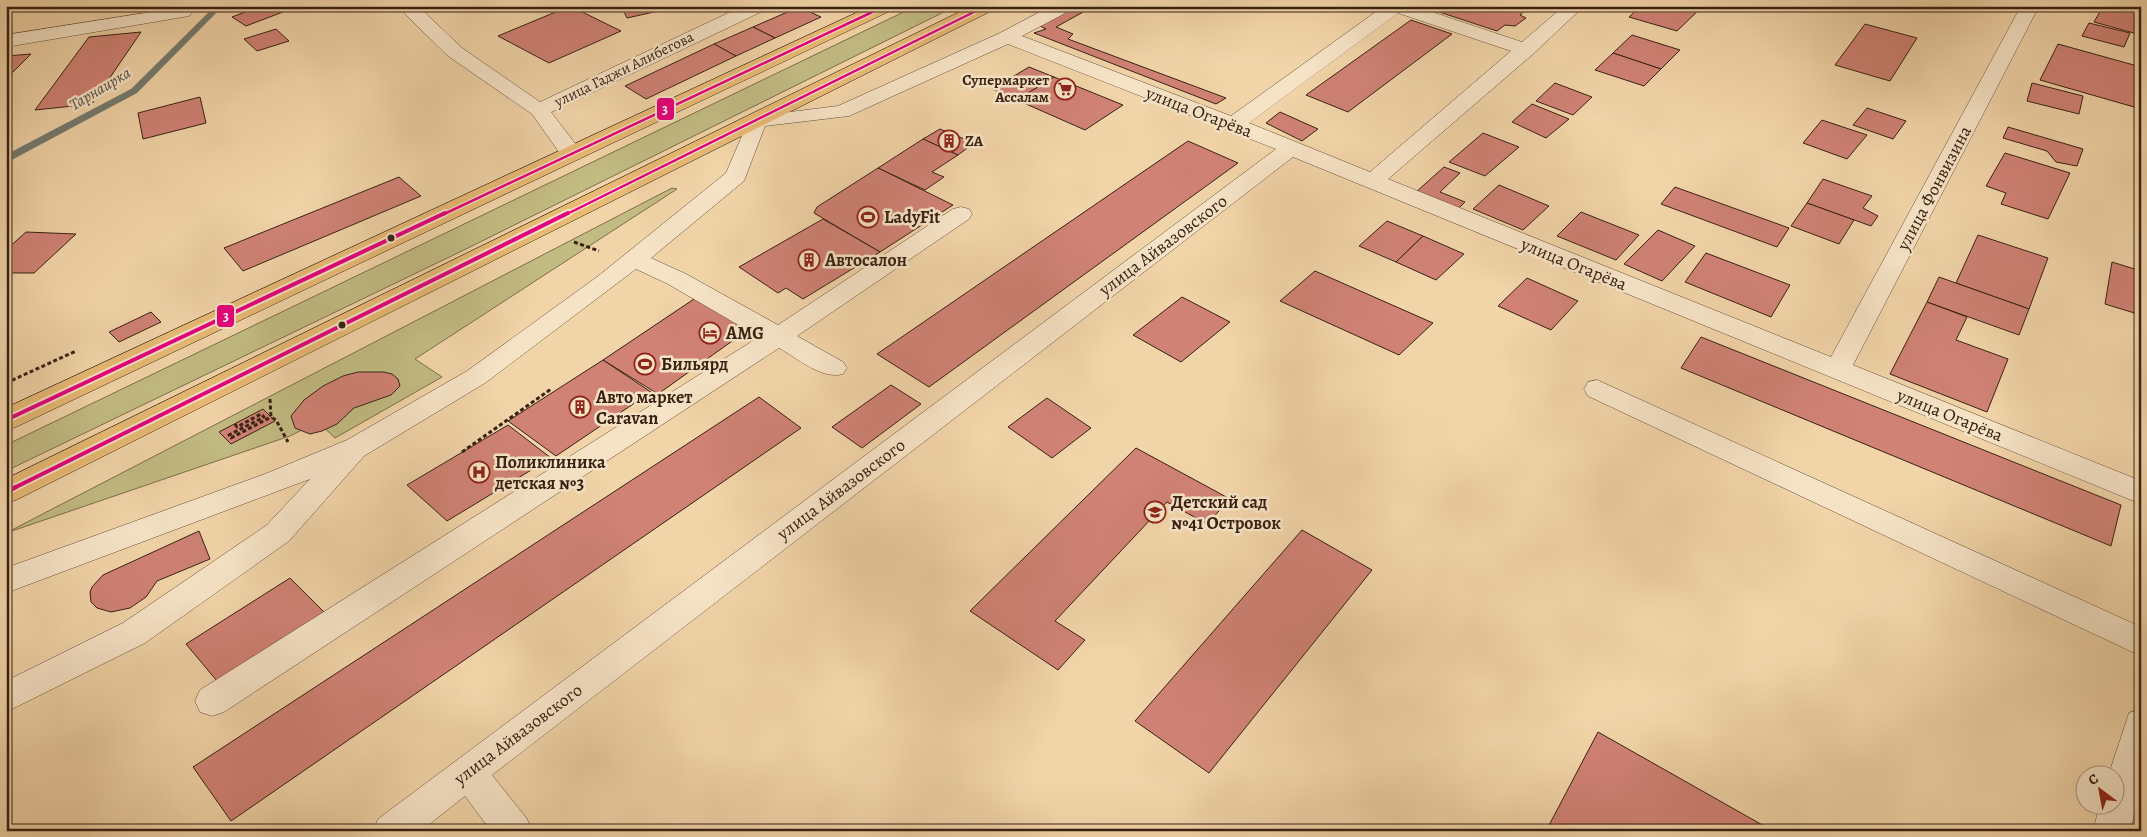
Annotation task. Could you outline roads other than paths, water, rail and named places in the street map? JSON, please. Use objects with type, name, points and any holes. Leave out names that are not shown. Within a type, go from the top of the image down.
[{"type":"main road","points":[[6,420],[886,6]]},
{"type":"main road","points":[[6,492],[987,6]]},
{"type":"street","points":[[412,6],[410,9],[455,52],[539,110]]},
{"type":"street","name":"улица Гаджи Алибегова","points":[[582,149],[555,130],[539,110],[706,21],[759,6]]},
{"type":"street","points":[[6,581],[266,486],[356,447],[476,377],[606,282],[736,176],[756,121],[842,112],[1007,37],[1064,6]]},
{"type":"street","points":[[1233,125],[1396,6],[1526,50]]},
{"type":"street","points":[[1372,182],[1575,6]]},
{"type":"street","name":"улица Фонвизина","points":[[1837,370],[2030,6]]},
{"type":"street","points":[[6,41],[183,12]]},
{"type":"street","name":"улица Огарёва","points":[[1007,37],[1291,148],[2141,493]]},
{"type":"street","name":"улица Айвазовского","points":[[391,831],[1291,148]]},
{"type":"street","points":[[212,701],[779,336],[961,214]]},
{"type":"street","points":[[634,259],[677,279],[834,368]]},
{"type":"street","points":[[1597,390],[2141,642]]},
{"type":"street","points":[[6,697],[134,633],[278,533],[356,447]]},
{"type":"street","points":[[2111,831],[2141,724]]},
{"type":"street","points":[[468,772],[514,831]]},
{"type":"waterway","name":"Тарнаирка","points":[[6,160],[134,91],[219,6]]},
{"type":"place","name":"Супермаркет Ассалам","points":[[1065,89]]},
{"type":"place","name":"ZA","points":[[949,141]]},
{"type":"place","name":"LadyFit","points":[[868,217]]},
{"type":"place","name":"Автосалон","points":[[809,260]]},
{"type":"place","name":"AMG","points":[[710,333]]},
{"type":"place","name":"Бильярд","points":[[645,364]]},
{"type":"place","name":"Авто маркет Caravan","points":[[580,407]]},
{"type":"place","name":"Поликлиника детская №3","points":[[479,472]]},
{"type":"place","name":"Детский сад №41 Островок","points":[[1155,512]]}]
